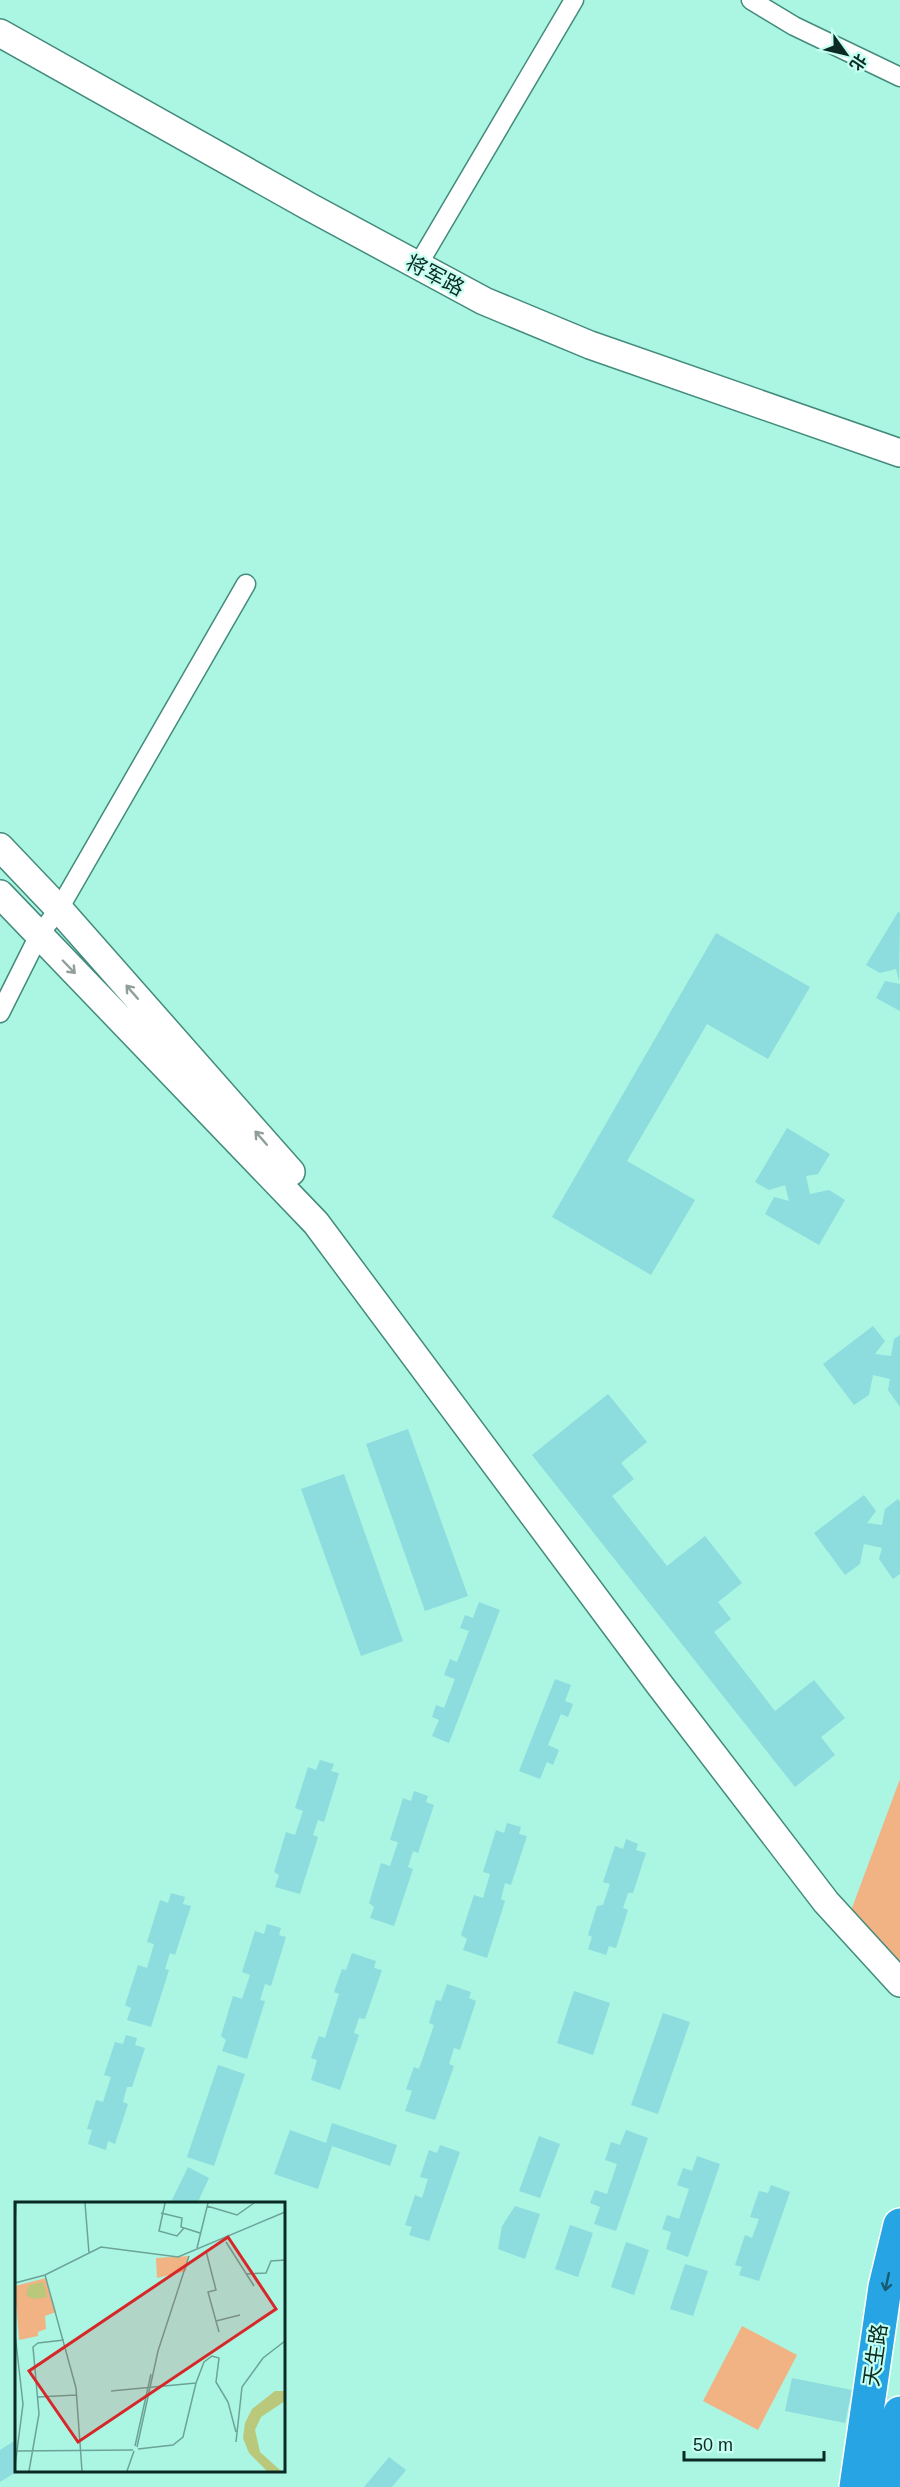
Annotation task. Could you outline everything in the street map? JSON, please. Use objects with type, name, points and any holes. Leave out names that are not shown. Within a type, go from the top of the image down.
[{"type":"highway","name":"天生路","points":[[856,2487],[885,2287],[900,2225]]},
{"type":"highway","name":"天生路","points":[[886,2487],[900,2413]]},
{"type":"street","points":[[418,266],[573,0]]},
{"type":"street","points":[[751,0],[794,26],[900,78]]},
{"type":"street","name":"将军路","points":[[0,33],[484,301],[590,345],[900,453]]},
{"type":"street","points":[[0,1013],[39,935],[59,909],[246,584]]},
{"type":"street","points":[[0,847],[59,909],[324,1209],[454,1407]]},
{"type":"street","points":[[0,894],[316,1223],[818,1893],[900,1983]]},
{"type":"shaded area","points":[[900,1779],[900,1983],[846,1924]]},
{"type":"shaded area","points":[[742,2326],[797,2355],[758,2430],[703,2401]]},
{"type":"building","points":[[898,912],[900,913],[899,981],[896,969],[880,973],[866,965]]},
{"type":"building","points":[[716,933],[810,987],[768,1059],[707,1024],[627,1161],[695,1200],[651,1275],[552,1217]]},
{"type":"building","points":[[885,981],[900,984],[900,1011],[876,998]]},
{"type":"building","points":[[787,1128],[830,1154],[818,1174],[806,1176],[810,1194],[829,1190],[845,1200],[819,1245],[765,1214],[774,1197],[789,1201],[785,1185],[769,1190],[755,1182]]},
{"type":"building","points":[[873,1326],[885,1341],[875,1354],[891,1356],[894,1339],[900,1335],[900,1407],[888,1390],[890,1379],[873,1375],[869,1395],[854,1405],[823,1364]]},
{"type":"building","points":[[608,1394],[647,1442],[621,1463],[634,1479],[612,1496],[667,1566],[705,1536],[742,1583],[718,1602],[731,1619],[714,1632],[775,1711],[814,1680],[845,1718],[821,1737],[835,1755],[795,1787],[532,1455]]},
{"type":"building","points":[[408,1429],[468,1596],[425,1611],[366,1444]]},
{"type":"building","points":[[344,1474],[403,1641],[361,1656],[301,1489]]},
{"type":"building","points":[[864,1495],[876,1511],[867,1523],[882,1525],[885,1509],[898,1499],[900,1502],[900,1574],[893,1579],[879,1559],[882,1548],[864,1544],[860,1564],[845,1575],[814,1533]]},
{"type":"building","points":[[479,1602],[500,1610],[449,1743],[432,1736],[439,1720],[432,1717],[436,1705],[444,1708],[455,1679],[444,1675],[450,1659],[457,1662],[469,1631],[460,1628],[465,1615],[473,1618]]},
{"type":"building","points":[[555,1679],[571,1685],[565,1701],[573,1704],[568,1717],[561,1714],[548,1745],[559,1750],[553,1765],[547,1762],[540,1779],[519,1771]]},
{"type":"building","points":[[320,1760],[334,1764],[331,1771],[339,1773],[324,1822],[318,1820],[313,1835],[318,1837],[300,1894],[275,1887],[279,1875],[274,1872],[286,1832],[295,1835],[303,1811],[295,1808],[308,1767],[316,1770]]},
{"type":"building","points":[[414,1791],[428,1796],[426,1802],[434,1805],[418,1853],[413,1851],[408,1867],[413,1869],[394,1926],[370,1918],[374,1907],[369,1903],[381,1863],[390,1866],[398,1842],[390,1840],[403,1798],[411,1801]]},
{"type":"building","points":[[507,1823],[521,1827],[519,1834],[527,1836],[511,1885],[505,1883],[501,1899],[505,1901],[487,1958],[463,1950],[467,1939],[461,1935],[474,1895],[483,1898],[490,1874],[483,1872],[496,1830],[504,1833]]},
{"type":"building","points":[[626,1839],[638,1844],[636,1850],[646,1853],[633,1893],[628,1893],[623,1908],[628,1910],[616,1948],[609,1946],[606,1955],[588,1949],[592,1937],[588,1935],[597,1906],[603,1905],[610,1884],[603,1882],[615,1846],[623,1849]]},
{"type":"building","points":[[171,1893],[185,1897],[183,1904],[191,1906],[175,1955],[170,1953],[165,1969],[169,1970],[151,2027],[127,2020],[131,2008],[125,2005],[138,1965],[147,1968],[154,1944],[147,1942],[160,1900],[168,1903]]},
{"type":"building","points":[[267,1924],[281,1928],[279,1935],[286,1937],[271,1986],[265,1984],[260,2000],[265,2001],[247,2059],[222,2051],[226,2040],[221,2036],[233,1996],[242,1999],[250,1975],[242,1972],[255,1931],[264,1934]]},
{"type":"building","points":[[352,1953],[376,1961],[374,1968],[382,1970],[365,2019],[359,2018],[354,2033],[359,2035],[340,2090],[311,2080],[317,2060],[311,2058],[319,2036],[325,2038],[339,1994],[334,1992],[342,1969],[346,1970]]},
{"type":"building","points":[[447,1984],[471,1992],[469,1998],[476,2001],[460,2050],[454,2048],[449,2064],[454,2066],[435,2120],[405,2111],[412,2091],[406,2089],[414,2067],[419,2069],[434,2025],[429,2023],[436,2000],[441,2001]]},
{"type":"building","points":[[574,1991],[610,2003],[593,2055],[557,2043]]},
{"type":"building","points":[[663,2013],[690,2022],[658,2114],[631,2105]]},
{"type":"building","points":[[126,2035],[137,2038],[135,2045],[145,2048],[132,2087],[127,2087],[123,2102],[128,2104],[115,2144],[108,2141],[106,2150],[88,2144],[92,2130],[87,2129],[96,2100],[103,2102],[111,2077],[104,2075],[115,2042],[123,2044]]},
{"type":"building","points":[[218,2065],[245,2074],[214,2166],[187,2157]]},
{"type":"building","points":[[332,2123],[397,2145],[390,2166],[332,2146],[318,2189],[274,2174],[290,2130],[326,2143]]},
{"type":"building","points":[[626,2130],[648,2138],[616,2231],[594,2224],[600,2207],[590,2203],[595,2190],[607,2194],[617,2164],[605,2160],[611,2142],[620,2145]]},
{"type":"building","points":[[539,2136],[560,2144],[540,2198],[519,2191]]},
{"type":"building","points":[[440,2145],[460,2152],[429,2241],[409,2235],[412,2227],[405,2225],[415,2195],[422,2198],[428,2179],[420,2177],[429,2150],[437,2153]]},
{"type":"building","points":[[697,2156],[720,2164],[688,2257],[666,2249],[671,2232],[662,2229],[667,2215],[679,2219],[689,2189],[677,2185],[683,2168],[692,2171]]},
{"type":"building","points":[[188,2167],[209,2178],[198,2202],[171,2202]]},
{"type":"building","points":[[771,2185],[790,2192],[759,2281],[739,2275],[742,2267],[735,2265],[745,2235],[752,2238],[759,2219],[750,2217],[759,2191],[768,2193]]},
{"type":"building","points":[[515,2206],[540,2214],[525,2259],[498,2249],[502,2226]]},
{"type":"building","points":[[570,2225],[593,2233],[578,2277],[555,2269]]},
{"type":"building","points":[[626,2242],[649,2250],[634,2295],[611,2287]]},
{"type":"building","points":[[685,2264],[708,2271],[693,2316],[670,2309]]},
{"type":"building","points":[[792,2378],[852,2390],[845,2423],[785,2411]]},
{"type":"building","points":[[15,2441],[16,2472],[0,2482],[0,2450]]},
{"type":"building","points":[[389,2457],[406,2470],[392,2487],[364,2487]]}]
